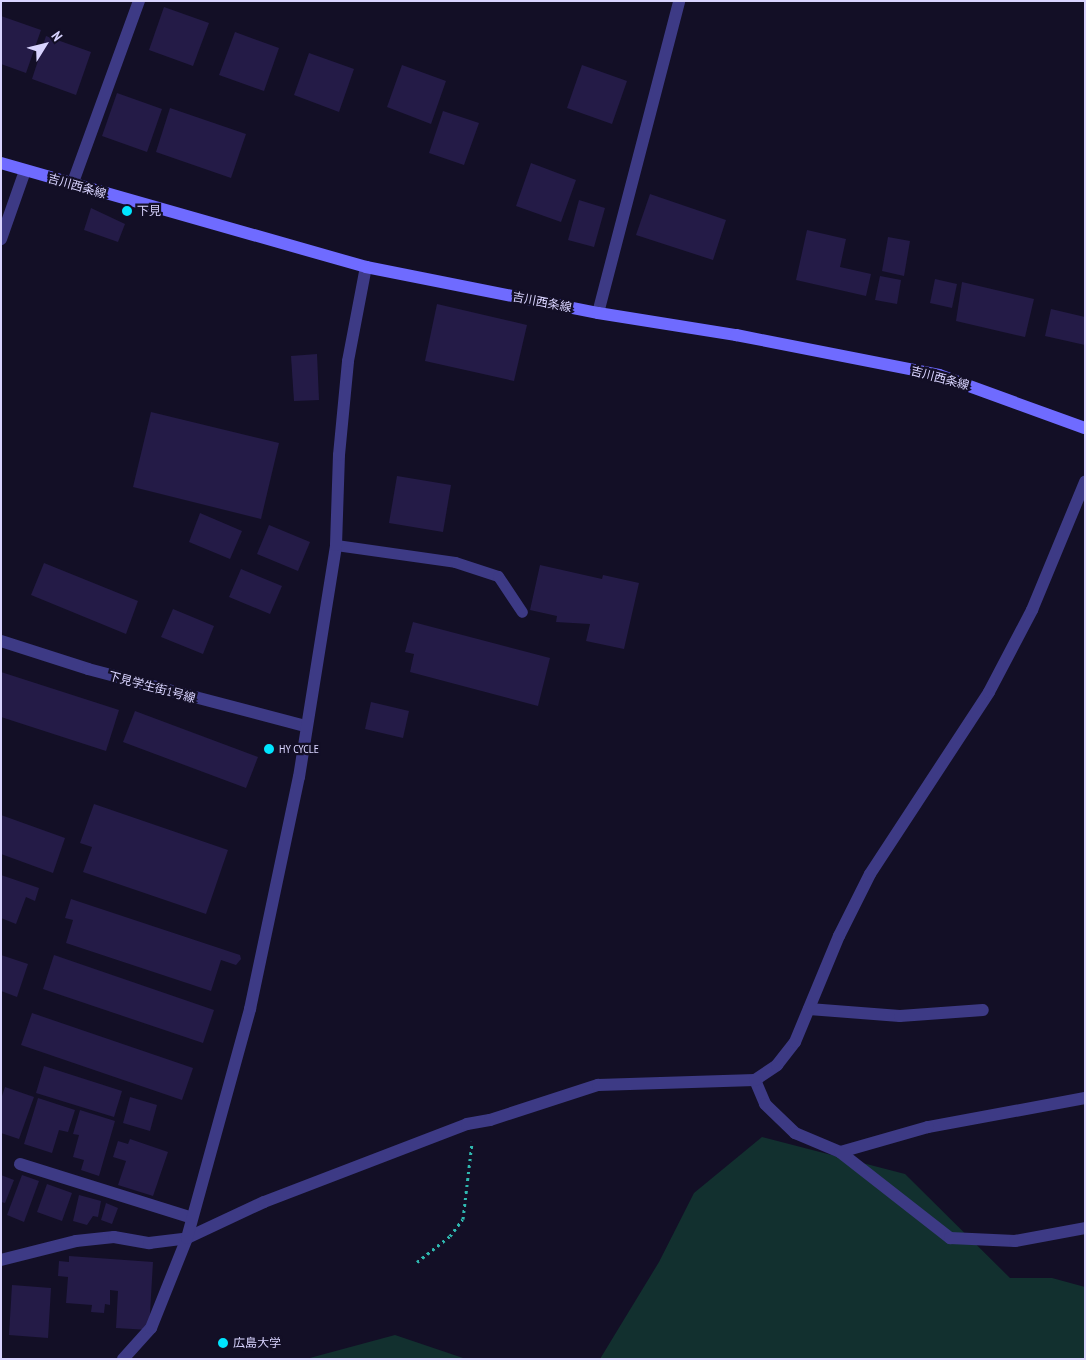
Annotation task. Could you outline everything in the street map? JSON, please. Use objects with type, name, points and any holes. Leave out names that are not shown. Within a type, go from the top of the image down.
[{"type":"main road","name":"吉川西条線","points":[[1,163],[72,185],[366,267],[598,313],[736,335],[939,376],[1085,428]]},
{"type":"street","points":[[72,185],[139,1]]},
{"type":"street","points":[[598,313],[679,1]]},
{"type":"street","points":[[1,239],[25,171]]},
{"type":"street","points":[[123,1359],[152,1328],[186,1238],[250,1009],[299,777],[305,726],[336,545],[339,455],[348,361],[366,267]]},
{"type":"street","points":[[1,1260],[76,1241],[114,1237],[149,1244],[186,1238],[264,1202],[476,1122],[598,1085],[756,1080],[777,1065],[795,1042],[839,936],[870,874],[989,692],[1032,610],[1085,482]]},
{"type":"street","name":"下見学生街1号線","points":[[1,641],[88,669],[305,726]]},
{"type":"street","points":[[809,1009],[900,1016],[983,1010]]},
{"type":"street","points":[[756,1080],[765,1104],[795,1133],[840,1152],[950,1238],[1015,1241],[1085,1228]]},
{"type":"street","points":[[840,1152],[928,1127],[1085,1098]]},
{"type":"street","points":[[20,1164],[192,1218]]},
{"type":"lane","points":[[336,545],[455,562],[498,576],[522,612]]},
{"type":"path","points":[[417,1262],[450,1236],[462,1219],[466,1167],[476,1122]]},
{"type":"green space","points":[[762,1137],[905,1174],[1010,1278],[1052,1278],[1085,1287],[1085,1359],[600,1359],[659,1262],[694,1193]]},
{"type":"green space","points":[[395,1335],[466,1359],[306,1359]]},
{"type":"building","points":[[164,7],[209,23],[193,66],[149,50]]},
{"type":"building","points":[[1,16],[41,30],[26,73],[1,64]]},
{"type":"building","points":[[235,32],[279,48],[264,91],[219,75]]},
{"type":"building","points":[[46,36],[91,52],[76,95],[32,79]]},
{"type":"building","points":[[309,53],[354,69],[339,112],[294,95]]},
{"type":"building","points":[[402,65],[446,81],[431,124],[387,107]]},
{"type":"building","points":[[582,65],[627,81],[612,124],[567,108]]},
{"type":"building","points":[[117,93],[162,109],[147,152],[102,136]]},
{"type":"building","points":[[170,108],[246,134],[231,178],[156,152]]},
{"type":"building","points":[[443,111],[479,123],[464,165],[429,153]]},
{"type":"building","points":[[531,163],[576,180],[561,222],[516,206]]},
{"type":"building","points":[[650,194],[726,220],[713,260],[636,235]]},
{"type":"building","points":[[579,200],[605,208],[594,247],[568,240]]},
{"type":"building","points":[[91,208],[125,224],[118,242],[84,230]]},
{"type":"building","points":[[807,230],[846,239],[840,267],[871,274],[866,296],[796,280]]},
{"type":"building","points":[[888,237],[910,241],[904,276],[882,271]]},
{"type":"building","points":[[880,276],[901,280],[897,304],[875,300]]},
{"type":"building","points":[[935,279],[957,284],[952,308],[930,303]]},
{"type":"building","points":[[962,282],[1034,299],[1025,337],[956,321]]},
{"type":"building","points":[[437,304],[527,325],[514,381],[425,361]]},
{"type":"building","points":[[1051,309],[1085,317],[1085,345],[1045,336]]},
{"type":"building","points":[[317,354],[319,400],[294,401],[291,356]]},
{"type":"building","points":[[151,412],[279,443],[261,519],[133,487]]},
{"type":"building","points":[[397,476],[451,485],[443,532],[389,523]]},
{"type":"building","points":[[200,513],[242,531],[230,559],[189,542]]},
{"type":"building","points":[[269,525],[310,542],[298,571],[257,554]]},
{"type":"building","points":[[44,563],[138,601],[126,634],[31,595]]},
{"type":"building","points":[[540,565],[602,579],[603,575],[639,583],[624,649],[586,641],[590,624],[556,622],[557,616],[530,610]]},
{"type":"building","points":[[241,569],[282,586],[270,614],[229,597]]},
{"type":"building","points":[[173,609],[214,626],[203,654],[161,637]]},
{"type":"building","points":[[413,622],[550,658],[538,706],[410,672],[414,654],[405,652]]},
{"type":"building","points":[[1,672],[119,710],[106,751],[1,717]]},
{"type":"building","points":[[371,702],[409,711],[403,738],[365,729]]},
{"type":"building","points":[[135,711],[258,757],[246,788],[123,742]]},
{"type":"building","points":[[94,804],[228,850],[206,914],[83,872],[92,847],[80,843]]},
{"type":"building","points":[[1,815],[65,838],[53,873],[1,854]]},
{"type":"building","points":[[1,875],[39,888],[35,901],[26,897],[16,924],[1,918]]},
{"type":"building","points":[[71,899],[240,955],[241,959],[236,965],[221,960],[211,991],[66,943],[73,920],[65,918]]},
{"type":"building","points":[[1,955],[28,964],[17,997],[1,991]]},
{"type":"building","points":[[54,955],[214,1010],[203,1043],[43,989]]},
{"type":"building","points":[[32,1013],[193,1068],[182,1100],[21,1045]]},
{"type":"building","points":[[44,1066],[122,1091],[114,1117],[36,1093]]},
{"type":"building","points":[[5,1087],[34,1097],[19,1139],[1,1133],[1,1099]]},
{"type":"building","points":[[130,1097],[157,1105],[150,1131],[123,1123]]},
{"type":"building","points":[[38,1098],[75,1110],[68,1132],[59,1130],[52,1153],[24,1144]]},
{"type":"building","points":[[80,1110],[115,1121],[99,1176],[81,1170],[84,1160],[73,1157],[79,1135],[73,1134]]},
{"type":"building","points":[[130,1139],[168,1152],[153,1196],[118,1185],[126,1161],[113,1157],[118,1141],[128,1144]]},
{"type":"building","points":[[1,1175],[14,1180],[5,1203],[1,1202]]},
{"type":"building","points":[[22,1175],[39,1181],[24,1222],[7,1215]]},
{"type":"building","points":[[47,1184],[72,1193],[62,1221],[37,1212]]},
{"type":"building","points":[[79,1195],[101,1201],[98,1217],[93,1216],[87,1225],[73,1221]]},
{"type":"building","points":[[106,1203],[118,1208],[112,1224],[101,1220]]},
{"type":"building","points":[[69,1256],[153,1262],[149,1330],[116,1328],[118,1291],[110,1290],[110,1305],[105,1304],[104,1313],[91,1312],[92,1305],[66,1303],[68,1277],[58,1276],[59,1261],[69,1262]]},
{"type":"building","points":[[12,1285],[51,1288],[48,1338],[9,1335]]},
{"type":"place","name":"下見","points":[[127,211]]},
{"type":"place","name":"HY CYCLE","points":[[269,749]]},
{"type":"place","name":"広島大学","points":[[223,1343]]}]
